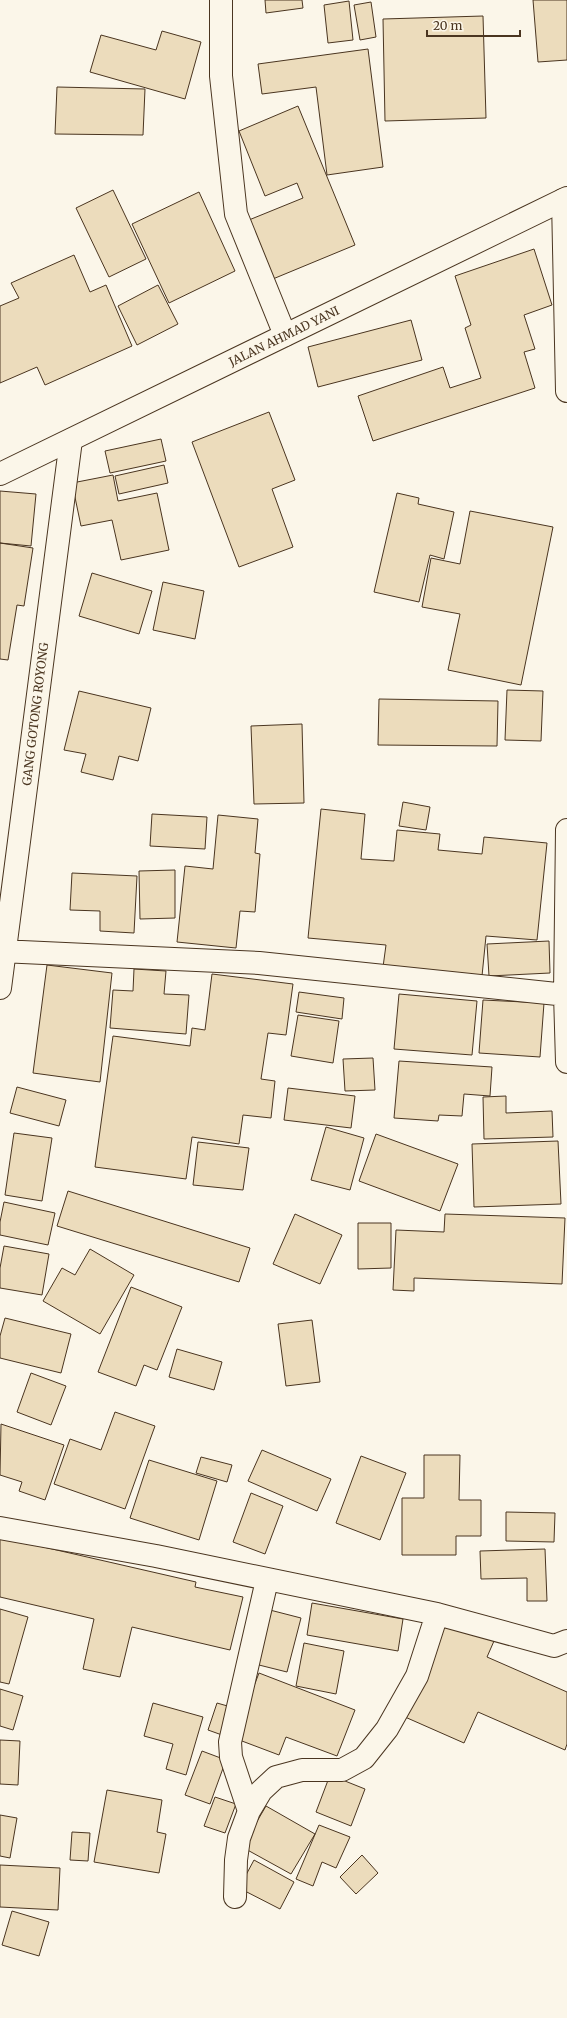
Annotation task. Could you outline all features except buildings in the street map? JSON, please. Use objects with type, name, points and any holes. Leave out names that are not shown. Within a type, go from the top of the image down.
[{"type":"main road","points":[[221,0],[221,76],[236,214],[285,335]]},
{"type":"main road","points":[[565,199],[567,391]]},
{"type":"main road","name":"JALAN AHMAD YANI","points":[[0,474],[565,199]]},
{"type":"main road","name":"GANG GOTONG ROYONG","points":[[0,988],[2,951],[71,440]]},
{"type":"main road","points":[[567,830],[567,1062]]},
{"type":"main road","points":[[2,951],[259,963],[566,995]]},
{"type":"main road","points":[[0,1528],[156,1556],[437,1614],[554,1646],[567,1641]]},
{"type":"main road","points":[[249,1811],[231,1757],[230,1742],[267,1580]]},
{"type":"main road","points":[[235,1897],[236,1860],[239,1838],[249,1811],[261,1791],[276,1777],[302,1770],[342,1770],[364,1758],[387,1729],[417,1676],[437,1614]]}]
